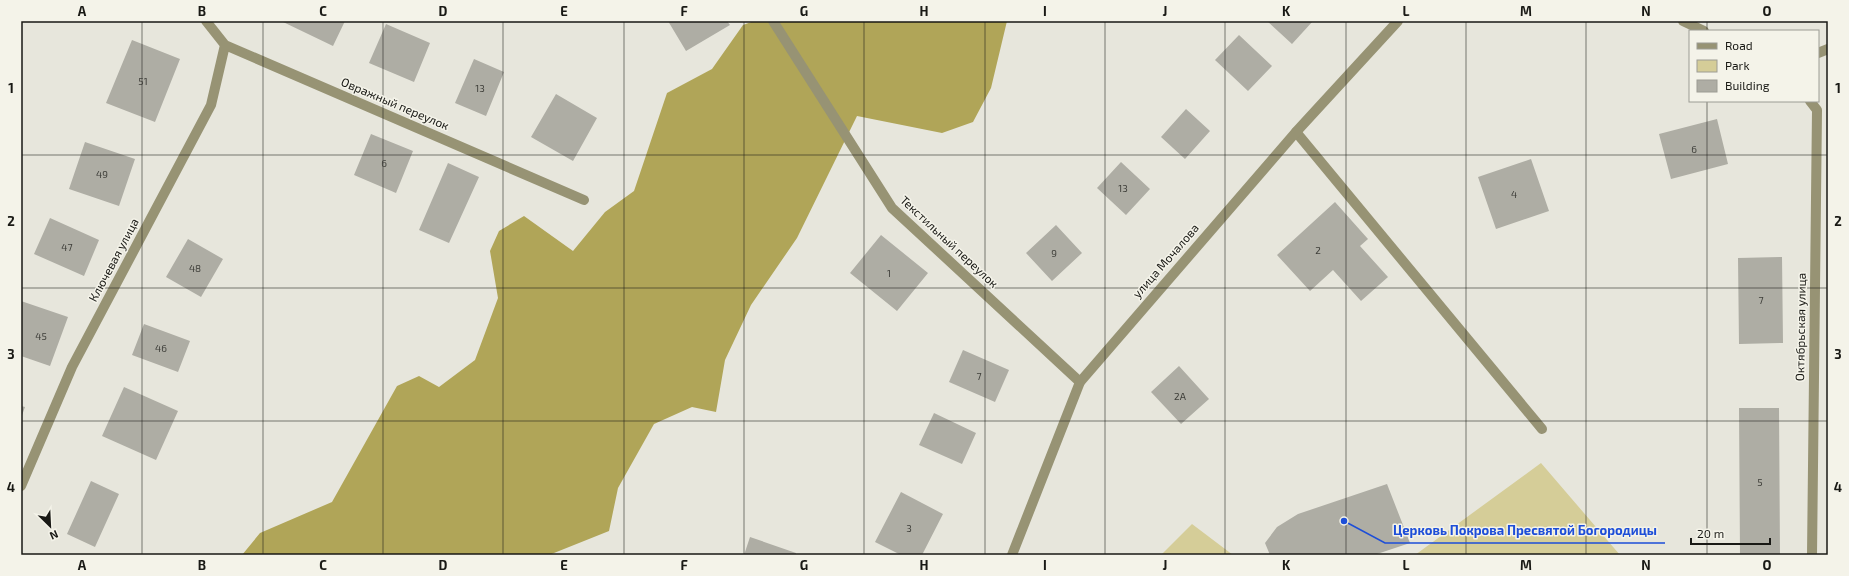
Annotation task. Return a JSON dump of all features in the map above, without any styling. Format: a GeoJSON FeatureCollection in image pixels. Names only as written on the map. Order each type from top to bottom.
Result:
{"type":"FeatureCollection","features":[{"type":"Feature","properties":{"kind":"street","name":"Овражный переулок"},"geometry":{"type":"LineString","coordinates":[[206,21],[225,45],[584,200]]}},
{"type":"Feature","properties":{"kind":"street","name":"Текстильный переулок"},"geometry":{"type":"LineString","coordinates":[[773,21],[892,208],[1080,382]]}},
{"type":"Feature","properties":{"kind":"street","name":"улица Мочалова"},"geometry":{"type":"LineString","coordinates":[[1012,555],[1080,382],[1296,132],[1398,21]]}},
{"type":"Feature","properties":{"kind":"street"},"geometry":{"type":"LineString","coordinates":[[1683,21],[1702,30]]}},
{"type":"Feature","properties":{"kind":"street","name":"Ключевая улица"},"geometry":{"type":"LineString","coordinates":[[21,486],[72,367],[211,105],[225,45]]}},
{"type":"Feature","properties":{"kind":"street","name":"Октябрьская улица"},"geometry":{"type":"LineString","coordinates":[[1811,102],[1817,110],[1812,555]]}},
{"type":"Feature","properties":{"kind":"street"},"geometry":{"type":"LineString","coordinates":[[1296,132],[1542,429]]}},
{"type":"Feature","properties":{"kind":"green space"},"geometry":{"type":"Polygon","coordinates":[[[1541,463],[1620,555],[1415,555],[1541,463]]]}},
{"type":"Feature","properties":{"kind":"green space"},"geometry":{"type":"Polygon","coordinates":[[[1192,524],[1233,555],[1161,555],[1192,524]]]}},
{"type":"Feature","properties":{"kind":"shaded area"},"geometry":{"type":"Polygon","coordinates":[[[754,21],[1007,21],[991,88],[973,122],[942,133],[857,116],[797,238],[751,305],[725,360],[716,412],[692,407],[654,424],[618,488],[609,531],[549,555],[242,555],[260,533],[332,502],[397,386],[419,376],[439,387],[475,360],[498,298],[490,251],[499,231],[524,216],[573,251],[605,212],[634,191],[667,93],[712,69],[743,25],[754,21]]]}},
{"type":"Feature","properties":{"kind":"building"},"geometry":{"type":"Polygon","coordinates":[[[281,21],[345,21],[333,46],[281,21]]]}},
{"type":"Feature","properties":{"kind":"building"},"geometry":{"type":"Polygon","coordinates":[[[668,21],[727,21],[730,25],[686,51],[668,21]]]}},
{"type":"Feature","properties":{"kind":"building"},"geometry":{"type":"Polygon","coordinates":[[[1267,21],[1313,21],[1292,44],[1267,21]]]}},
{"type":"Feature","properties":{"kind":"building"},"geometry":{"type":"Polygon","coordinates":[[[386,24],[430,43],[414,82],[369,63],[386,24]]]}},
{"type":"Feature","properties":{"kind":"building"},"geometry":{"type":"Polygon","coordinates":[[[1239,35],[1272,66],[1248,91],[1215,60],[1239,35]]]}},
{"type":"Feature","properties":{"kind":"building"},"geometry":{"type":"Polygon","coordinates":[[[132,40],[180,59],[155,122],[106,103],[132,40]]]}},
{"type":"Feature","properties":{"kind":"building"},"geometry":{"type":"Polygon","coordinates":[[[474,59],[504,72],[486,116],[455,103],[474,59]]]}},
{"type":"Feature","properties":{"kind":"building"},"geometry":{"type":"Polygon","coordinates":[[[556,94],[597,118],[573,161],[531,137],[556,94]]]}},
{"type":"Feature","properties":{"kind":"building"},"geometry":{"type":"Polygon","coordinates":[[[1186,109],[1210,131],[1185,159],[1161,137],[1186,109]]]}},
{"type":"Feature","properties":{"kind":"building"},"geometry":{"type":"Polygon","coordinates":[[[1717,119],[1728,164],[1671,179],[1659,134],[1717,119]]]}},
{"type":"Feature","properties":{"kind":"building"},"geometry":{"type":"Polygon","coordinates":[[[371,134],[413,151],[396,193],[354,175],[371,134]]]}},
{"type":"Feature","properties":{"kind":"building"},"geometry":{"type":"Polygon","coordinates":[[[85,142],[135,159],[119,206],[69,189],[85,142]]]}},
{"type":"Feature","properties":{"kind":"building"},"geometry":{"type":"Polygon","coordinates":[[[1531,159],[1549,211],[1496,229],[1478,177],[1531,159]]]}},
{"type":"Feature","properties":{"kind":"building"},"geometry":{"type":"Polygon","coordinates":[[[1121,162],[1150,189],[1126,215],[1097,188],[1121,162]]]}},
{"type":"Feature","properties":{"kind":"building"},"geometry":{"type":"Polygon","coordinates":[[[448,163],[479,177],[449,243],[419,230],[448,163]]]}},
{"type":"Feature","properties":{"kind":"building"},"geometry":{"type":"Polygon","coordinates":[[[1335,202],[1368,239],[1360,246],[1388,277],[1361,301],[1333,270],[1310,291],[1277,255],[1335,202]]]}},
{"type":"Feature","properties":{"kind":"building"},"geometry":{"type":"Polygon","coordinates":[[[50,218],[99,240],[84,276],[34,254],[50,218]]]}},
{"type":"Feature","properties":{"kind":"building"},"geometry":{"type":"Polygon","coordinates":[[[1056,225],[1082,253],[1052,281],[1026,253],[1056,225]]]}},
{"type":"Feature","properties":{"kind":"building"},"geometry":{"type":"Polygon","coordinates":[[[881,235],[928,273],[897,311],[850,273],[881,235]]]}},
{"type":"Feature","properties":{"kind":"building"},"geometry":{"type":"Polygon","coordinates":[[[188,239],[223,259],[201,297],[166,277],[188,239]]]}},
{"type":"Feature","properties":{"kind":"building"},"geometry":{"type":"Polygon","coordinates":[[[1782,257],[1783,343],[1739,344],[1738,258],[1782,257]]]}},
{"type":"Feature","properties":{"kind":"building"},"geometry":{"type":"Polygon","coordinates":[[[21,301],[68,317],[50,366],[21,356],[21,301]]]}},
{"type":"Feature","properties":{"kind":"building"},"geometry":{"type":"Polygon","coordinates":[[[144,324],[190,341],[178,372],[132,355],[144,324]]]}},
{"type":"Feature","properties":{"kind":"building"},"geometry":{"type":"Polygon","coordinates":[[[963,350],[1009,370],[995,402],[949,382],[963,350]]]}},
{"type":"Feature","properties":{"kind":"building"},"geometry":{"type":"Polygon","coordinates":[[[1179,366],[1209,399],[1181,424],[1151,392],[1179,366]]]}},
{"type":"Feature","properties":{"kind":"building"},"geometry":{"type":"Polygon","coordinates":[[[124,387],[178,411],[156,460],[102,436],[124,387]]]}},
{"type":"Feature","properties":{"kind":"building"},"geometry":{"type":"Polygon","coordinates":[[[21,406],[25,407],[21,418],[21,406]]]}},
{"type":"Feature","properties":{"kind":"building"},"geometry":{"type":"Polygon","coordinates":[[[1739,408],[1779,408],[1780,555],[1740,555],[1739,408]]]}},
{"type":"Feature","properties":{"kind":"building"},"geometry":{"type":"Polygon","coordinates":[[[934,413],[976,433],[962,464],[919,445],[934,413]]]}},
{"type":"Feature","properties":{"kind":"building"},"geometry":{"type":"Polygon","coordinates":[[[91,481],[119,494],[95,547],[67,534],[91,481]]]}},
{"type":"Feature","properties":{"kind":"building"},"geometry":{"type":"Polygon","coordinates":[[[1387,484],[1410,543],[1374,555],[1270,555],[1265,543],[1277,527],[1298,514],[1387,484]]]}},
{"type":"Feature","properties":{"kind":"building"},"geometry":{"type":"Polygon","coordinates":[[[901,492],[943,514],[922,555],[901,555],[875,542],[901,492]]]}},
{"type":"Feature","properties":{"kind":"building"},"geometry":{"type":"Polygon","coordinates":[[[750,537],[796,553],[796,555],[744,555],[750,537]]]}},
{"type":"Feature","properties":{"kind":"place","name":"Церковь Покрова Пресвятой Богородицы"},"geometry":{"type":"Point","coordinates":[1344,521]}}]}
